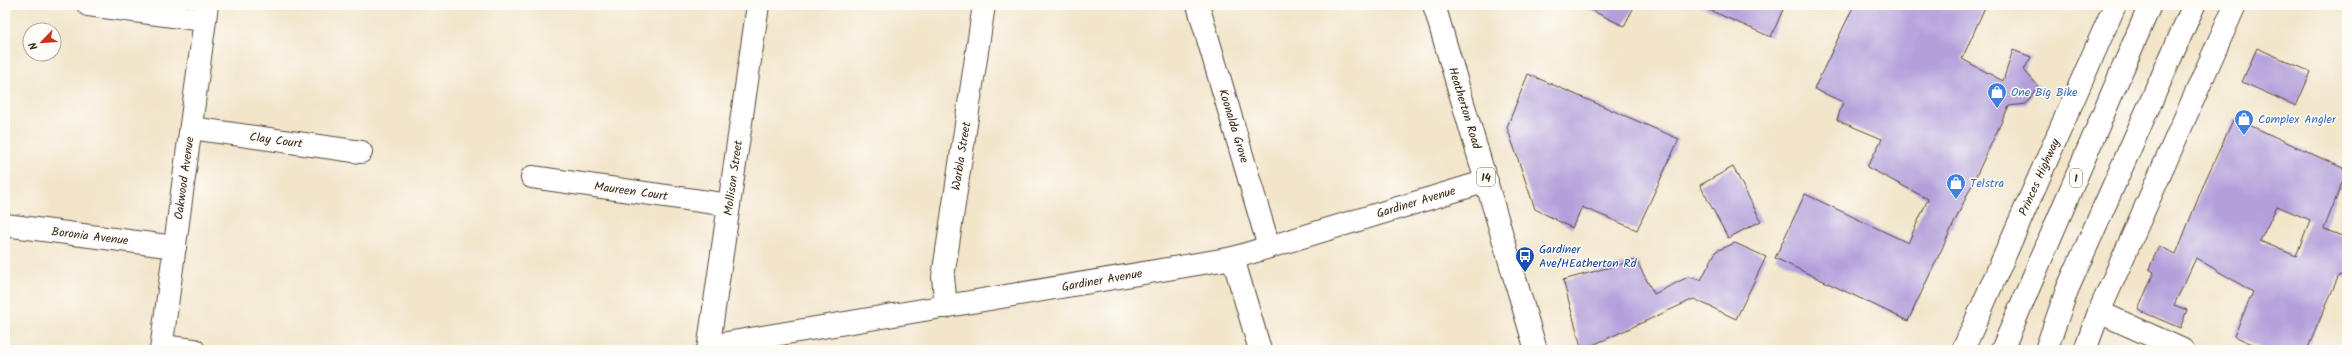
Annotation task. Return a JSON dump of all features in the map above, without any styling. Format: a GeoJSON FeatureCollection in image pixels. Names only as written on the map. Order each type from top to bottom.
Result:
{"type":"FeatureCollection","features":[{"type":"Feature","properties":{"kind":"main road"},"geometry":{"type":"LineString","coordinates":[[88,5],[205,12]]}},
{"type":"Feature","properties":{"kind":"main road","name":"Mollison Street"},"geometry":{"type":"LineString","coordinates":[[708,348],[758,5]]}},
{"type":"Feature","properties":{"kind":"main road","name":"Warbla Street"},"geometry":{"type":"LineString","coordinates":[[946,307],[943,277],[984,5]]}},
{"type":"Feature","properties":{"kind":"main road","name":"Koonalda Grove"},"geometry":{"type":"LineString","coordinates":[[1198,5],[1269,247]]}},
{"type":"Feature","properties":{"kind":"main road","name":"Heatherton Road"},"geometry":{"type":"LineString","coordinates":[[1434,5],[1536,350]]}},
{"type":"Feature","properties":{"kind":"main road","name":"Princes Highway"},"geometry":{"type":"LineString","coordinates":[[1963,350],[2115,5]]}},
{"type":"Feature","properties":{"kind":"main road","name":"1"},"geometry":{"type":"LineString","coordinates":[[2002,350],[2150,5]]}},
{"type":"Feature","properties":{"kind":"main road"},"geometry":{"type":"LineString","coordinates":[[2046,350],[2068,290],[2194,5]]}},
{"type":"Feature","properties":{"kind":"main road"},"geometry":{"type":"LineString","coordinates":[[2085,350],[2099,312],[2235,5]]}},
{"type":"Feature","properties":{"kind":"main road","name":"Oakwood Avenue"},"geometry":{"type":"LineString","coordinates":[[161,348],[205,12]]}},
{"type":"Feature","properties":{"kind":"main road","name":"Clay Court"},"geometry":{"type":"LineString","coordinates":[[191,128],[361,152]]}},
{"type":"Feature","properties":{"kind":"main road","name":"Maureen Court"},"geometry":{"type":"LineString","coordinates":[[532,176],[729,205]]}},
{"type":"Feature","properties":{"kind":"main road","name":"Gardiner Avenue"},"geometry":{"type":"LineString","coordinates":[[708,348],[1233,258],[1487,181]]}},
{"type":"Feature","properties":{"kind":"main road","name":"Boronia Avenue"},"geometry":{"type":"LineString","coordinates":[[5,225],[175,248]]}},
{"type":"Feature","properties":{"kind":"main road"},"geometry":{"type":"LineString","coordinates":[[1233,258],[1260,350]]}},
{"type":"Feature","properties":{"kind":"main road"},"geometry":{"type":"LineString","coordinates":[[2099,312],[2183,350]]}},
{"type":"Feature","properties":{"kind":"main road"},"geometry":{"type":"LineString","coordinates":[[161,348],[194,350]]}},
{"type":"Feature","properties":{"kind":"building"},"geometry":{"type":"Polygon","coordinates":[[[1580,5],[1635,5],[1624,26],[1580,5]]]}},
{"type":"Feature","properties":{"kind":"building"},"geometry":{"type":"Polygon","coordinates":[[[1698,5],[1785,5],[1771,37],[1698,5]]]}},
{"type":"Feature","properties":{"kind":"building"},"geometry":{"type":"Polygon","coordinates":[[[1854,5],[1986,5],[1962,59],[2003,81],[2013,50],[2031,57],[2024,70],[2038,86],[2026,104],[2009,106],[1908,321],[1775,258],[1805,194],[1908,243],[1928,199],[1867,167],[1882,139],[1837,120],[1843,102],[1814,89],[1854,5]]]}},
{"type":"Feature","properties":{"kind":"building"},"geometry":{"type":"Polygon","coordinates":[[[2257,48],[2311,72],[2296,106],[2242,82],[2257,48]]]}},
{"type":"Feature","properties":{"kind":"building"},"geometry":{"type":"Polygon","coordinates":[[[1528,74],[1679,139],[1637,230],[1582,207],[1572,228],[1535,209],[1507,127],[1528,74]]]}},
{"type":"Feature","properties":{"kind":"building"},"geometry":{"type":"Polygon","coordinates":[[[2234,118],[2347,170],[2324,229],[2347,238],[2347,278],[2339,275],[2307,350],[2266,350],[2234,336],[2253,292],[2196,258],[2174,305],[2187,310],[2180,328],[2138,310],[2154,272],[2149,269],[2159,246],[2176,254],[2205,181],[2234,118]],[[2277,206],[2260,241],[2296,256],[2310,220],[2277,206]]]}},
{"type":"Feature","properties":{"kind":"building"},"geometry":{"type":"Polygon","coordinates":[[[1733,167],[1761,221],[1728,238],[1700,185],[1733,167]]]}},
{"type":"Feature","properties":{"kind":"building"},"geometry":{"type":"Polygon","coordinates":[[[1735,243],[1766,257],[1736,319],[1694,299],[1582,350],[1563,280],[1636,260],[1654,294],[1688,277],[1701,280],[1716,251],[1735,243]]]}},
{"type":"Feature","properties":{"kind":"place","name":"One Big Bike"},"geometry":{"type":"Point","coordinates":[1997,109]}},
{"type":"Feature","properties":{"kind":"place","name":"Complex Angler"},"geometry":{"type":"Point","coordinates":[2244,136]}},
{"type":"Feature","properties":{"kind":"place","name":"Telstra"},"geometry":{"type":"Point","coordinates":[1956,200]}},
{"type":"Feature","properties":{"kind":"place","name":"Gardiner Ave/HEatherton Rd"},"geometry":{"type":"Point","coordinates":[1525,273]}}]}
